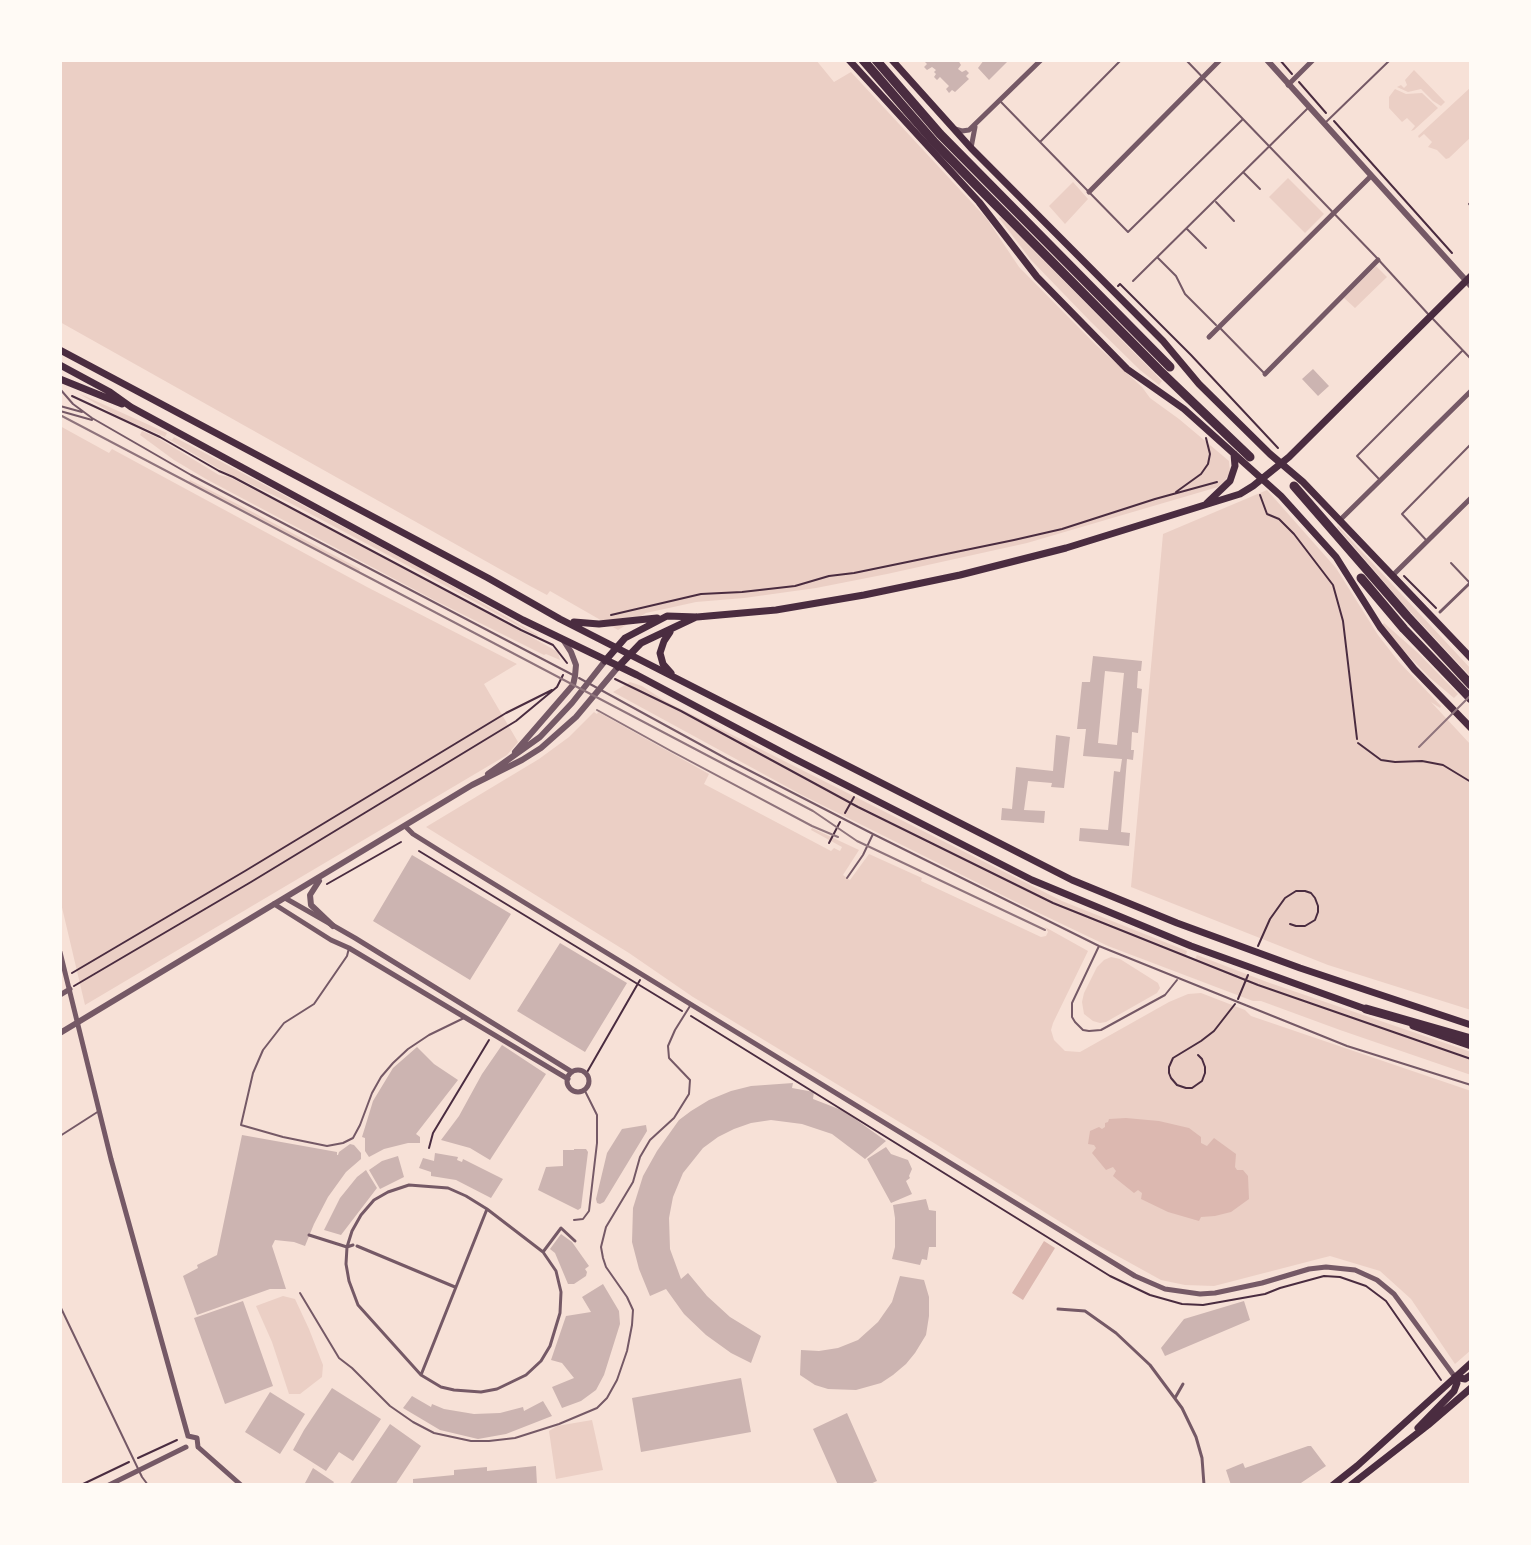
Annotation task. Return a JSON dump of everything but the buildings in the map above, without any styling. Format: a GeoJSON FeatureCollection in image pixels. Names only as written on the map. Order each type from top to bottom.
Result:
{"type":"FeatureCollection","features":[{"type":"Feature","properties":{"kind":"highway"},"geometry":{"type":"LineString","coordinates":[[863,60],[935,143],[1159,370],[1250,457]]}},
{"type":"Feature","properties":{"kind":"highway"},"geometry":{"type":"LineString","coordinates":[[876,60],[940,134],[1170,367]]}},
{"type":"Feature","properties":{"kind":"highway"},"geometry":{"type":"LineString","coordinates":[[1294,486],[1471,685]]}},
{"type":"Feature","properties":{"kind":"highway"},"geometry":{"type":"LineString","coordinates":[[1361,578],[1404,629],[1471,699]]}},
{"type":"Feature","properties":{"kind":"highway"},"geometry":{"type":"LineString","coordinates":[[1366,1009],[1471,1039]]}},
{"type":"Feature","properties":{"kind":"main road"},"geometry":{"type":"LineString","coordinates":[[849,60],[979,202],[1050,291],[1127,369],[1184,409],[1281,496],[1336,557],[1380,627],[1414,669],[1471,728]]}},
{"type":"Feature","properties":{"kind":"main road"},"geometry":{"type":"LineString","coordinates":[[892,60],[971,148],[1163,341],[1219,404],[1396,573],[1471,658]]}},
{"type":"Feature","properties":{"kind":"main road"},"geometry":{"type":"LineString","coordinates":[[560,619],[588,624],[667,616],[751,613],[802,606],[960,575],[1066,548],[1240,494],[1282,463],[1469,281]]}},
{"type":"Feature","properties":{"kind":"main road"},"geometry":{"type":"LineString","coordinates":[[60,350],[560,619],[1072,880],[1300,968],[1471,1025]]}},
{"type":"Feature","properties":{"kind":"main road"},"geometry":{"type":"LineString","coordinates":[[60,365],[131,407],[564,641],[1032,880],[1191,946],[1471,1046]]}},
{"type":"Feature","properties":{"kind":"main road"},"geometry":{"type":"LineString","coordinates":[[60,379],[131,407]]}},
{"type":"Feature","properties":{"kind":"main road"},"geometry":{"type":"LineString","coordinates":[[1205,504],[1222,491],[1233,477],[1233,452]]}},
{"type":"Feature","properties":{"kind":"main road"},"geometry":{"type":"LineString","coordinates":[[605,661],[625,638],[667,616]]}},
{"type":"Feature","properties":{"kind":"main road"},"geometry":{"type":"LineString","coordinates":[[618,667],[641,643],[697,617]]}},
{"type":"Feature","properties":{"kind":"main road"},"geometry":{"type":"LineString","coordinates":[[671,630],[660,653],[663,664],[675,677]]}},
{"type":"Feature","properties":{"kind":"main road"},"geometry":{"type":"LineString","coordinates":[[1333,1485],[1471,1363]]}},
{"type":"Feature","properties":{"kind":"main road"},"geometry":{"type":"LineString","coordinates":[[1455,1377],[1465,1379],[1471,1375]]}},
{"type":"Feature","properties":{"kind":"main road"},"geometry":{"type":"LineString","coordinates":[[1391,1454],[1454,1391],[1457,1383],[1455,1377]]}},
{"type":"Feature","properties":{"kind":"main road"},"geometry":{"type":"LineString","coordinates":[[1351,1485],[1471,1388]]}},
{"type":"Feature","properties":{"kind":"street"},"geometry":{"type":"LineString","coordinates":[[954,129],[962,131],[975,126],[1041,60]]}},
{"type":"Feature","properties":{"kind":"street"},"geometry":{"type":"LineString","coordinates":[[1089,192],[1220,60]]}},
{"type":"Feature","properties":{"kind":"street"},"geometry":{"type":"LineString","coordinates":[[1267,60],[1469,281]]}},
{"type":"Feature","properties":{"kind":"street"},"geometry":{"type":"LineString","coordinates":[[1288,85],[1313,60]]}},
{"type":"Feature","properties":{"kind":"street"},"geometry":{"type":"LineString","coordinates":[[971,148],[975,126]]}},
{"type":"Feature","properties":{"kind":"street"},"geometry":{"type":"LineString","coordinates":[[1209,337],[1371,176]]}},
{"type":"Feature","properties":{"kind":"street"},"geometry":{"type":"LineString","coordinates":[[1265,374],[1378,260]]}},
{"type":"Feature","properties":{"kind":"street"},"geometry":{"type":"LineString","coordinates":[[1339,521],[1471,391]]}},
{"type":"Feature","properties":{"kind":"street"},"geometry":{"type":"LineString","coordinates":[[1396,573],[1471,498]]}},
{"type":"Feature","properties":{"kind":"street"},"geometry":{"type":"LineString","coordinates":[[1440,612],[1471,583]]}},
{"type":"Feature","properties":{"kind":"street"},"geometry":{"type":"LineString","coordinates":[[507,760],[568,692],[575,676],[573,656],[564,641]]}},
{"type":"Feature","properties":{"kind":"street"},"geometry":{"type":"LineString","coordinates":[[60,1033],[472,785],[540,737],[605,661]]}},
{"type":"Feature","properties":{"kind":"street"},"geometry":{"type":"LineString","coordinates":[[472,785],[541,748],[576,717],[618,667]]}},
{"type":"Feature","properties":{"kind":"street"},"geometry":{"type":"LineString","coordinates":[[405,826],[432,847],[1103,1257],[1155,1285],[1186,1293],[1215,1293],[1262,1283],[1294,1272],[1326,1267],[1355,1270],[1389,1289],[1455,1377]]}},
{"type":"Feature","properties":{"kind":"street"},"geometry":{"type":"LineString","coordinates":[[323,875],[311,891],[310,899],[312,907],[333,926]]}},
{"type":"Feature","properties":{"kind":"street"},"geometry":{"type":"LineString","coordinates":[[285,898],[572,1072]]}},
{"type":"Feature","properties":{"kind":"street"},"geometry":{"type":"LineString","coordinates":[[274,904],[568,1079],[571,1089],[584,1089],[588,1084],[586,1074],[578,1070],[572,1072],[568,1079]]}},
{"type":"Feature","properties":{"kind":"street"},"geometry":{"type":"LineString","coordinates":[[60,952],[115,1173],[188,1436],[186,1447]]}},
{"type":"Feature","properties":{"kind":"street"},"geometry":{"type":"LineString","coordinates":[[60,995],[70,989]]}},
{"type":"Feature","properties":{"kind":"street"},"geometry":{"type":"LineString","coordinates":[[409,1185],[448,1188],[466,1196],[543,1252],[556,1271],[561,1292],[560,1313],[550,1346],[541,1361],[526,1375],[497,1389],[467,1392],[441,1387],[421,1375],[358,1305],[349,1281],[347,1247],[361,1215],[374,1200],[388,1192],[409,1185]]}},
{"type":"Feature","properties":{"kind":"street"},"geometry":{"type":"LineString","coordinates":[[421,1375],[487,1209]]}},
{"type":"Feature","properties":{"kind":"street"},"geometry":{"type":"LineString","coordinates":[[543,1252],[561,1228],[575,1241]]}},
{"type":"Feature","properties":{"kind":"street"},"geometry":{"type":"LineString","coordinates":[[309,1235],[347,1247],[355,1246],[455,1287]]}},
{"type":"Feature","properties":{"kind":"street"},"geometry":{"type":"LineString","coordinates":[[1058,1309],[1085,1311],[1116,1333],[1150,1365],[1182,1408],[1196,1437],[1202,1458],[1204,1485]]}},
{"type":"Feature","properties":{"kind":"street"},"geometry":{"type":"LineString","coordinates":[[1175,1398],[1183,1384]]}},
{"type":"Feature","properties":{"kind":"street"},"geometry":{"type":"LineString","coordinates":[[188,1436],[197,1438],[198,1447]]}},
{"type":"Feature","properties":{"kind":"street"},"geometry":{"type":"LineString","coordinates":[[109,1485],[186,1447],[193,1450],[198,1447]]}},
{"type":"Feature","properties":{"kind":"street"},"geometry":{"type":"LineString","coordinates":[[198,1447],[241,1485]]}},
{"type":"Feature","properties":{"kind":"lane"},"geometry":{"type":"LineString","coordinates":[[1040,142],[1121,60]]}},
{"type":"Feature","properties":{"kind":"lane"},"geometry":{"type":"LineString","coordinates":[[1186,60],[1471,359]]}},
{"type":"Feature","properties":{"kind":"lane"},"geometry":{"type":"LineString","coordinates":[[1324,124],[1390,60]]}},
{"type":"Feature","properties":{"kind":"lane"},"geometry":{"type":"LineString","coordinates":[[1000,101],[1128,232],[1243,119]]}},
{"type":"Feature","properties":{"kind":"lane"},"geometry":{"type":"LineString","coordinates":[[1133,281],[1309,108]]}},
{"type":"Feature","properties":{"kind":"lane"},"geometry":{"type":"LineString","coordinates":[[1243,172],[1260,189]]}},
{"type":"Feature","properties":{"kind":"lane"},"geometry":{"type":"LineString","coordinates":[[1215,201],[1234,221]]}},
{"type":"Feature","properties":{"kind":"lane"},"geometry":{"type":"LineString","coordinates":[[1187,228],[1206,248]]}},
{"type":"Feature","properties":{"kind":"lane"},"geometry":{"type":"LineString","coordinates":[[1157,257],[1176,276],[1185,294],[1265,374]]}},
{"type":"Feature","properties":{"kind":"lane"},"geometry":{"type":"LineString","coordinates":[[1380,480],[1357,456],[1462,350]]}},
{"type":"Feature","properties":{"kind":"lane"},"geometry":{"type":"LineString","coordinates":[[60,389],[73,404],[97,421],[200,480],[873,834],[1099,946],[1347,1046],[1471,1085]]}},
{"type":"Feature","properties":{"kind":"lane"},"geometry":{"type":"LineString","coordinates":[[60,406],[87,414]]}},
{"type":"Feature","properties":{"kind":"lane"},"geometry":{"type":"LineString","coordinates":[[60,411],[97,421]]}},
{"type":"Feature","properties":{"kind":"lane"},"geometry":{"type":"LineString","coordinates":[[1427,541],[1402,514],[1471,444]]}},
{"type":"Feature","properties":{"kind":"lane"},"geometry":{"type":"LineString","coordinates":[[1451,563],[1471,583]]}},
{"type":"Feature","properties":{"kind":"lane"},"geometry":{"type":"LineString","coordinates":[[847,878],[873,834]]}},
{"type":"Feature","properties":{"kind":"lane"},"geometry":{"type":"LineString","coordinates":[[1099,946],[1072,1003],[1072,1017],[1083,1030],[1101,1030],[1165,995],[1178,979]]}},
{"type":"Feature","properties":{"kind":"lane"},"geometry":{"type":"LineString","coordinates":[[349,948],[314,1004],[284,1023],[263,1050],[253,1073],[241,1125],[327,1146],[343,1143],[353,1138],[372,1093],[393,1063],[429,1035],[465,1018]]}},
{"type":"Feature","properties":{"kind":"lane"},"geometry":{"type":"LineString","coordinates":[[300,1293],[339,1358],[390,1406],[434,1433],[471,1441],[515,1438],[597,1408],[617,1380],[627,1351],[633,1310],[606,1267],[601,1247],[606,1227],[633,1182],[640,1157],[650,1140],[674,1118],[689,1094],[690,1080],[669,1058],[668,1046],[691,1005]]}},
{"type":"Feature","properties":{"kind":"lane"},"geometry":{"type":"LineString","coordinates":[[574,1220],[583,1219],[589,1211],[597,1143],[597,1115],[584,1089]]}},
{"type":"Feature","properties":{"kind":"lane"},"geometry":{"type":"LineString","coordinates":[[60,1136],[100,1111]]}},
{"type":"Feature","properties":{"kind":"lane"},"geometry":{"type":"LineString","coordinates":[[60,1306],[148,1485]]}},
{"type":"Feature","properties":{"kind":"path"},"geometry":{"type":"LineString","coordinates":[[1280,60],[1452,251],[1454,258]]}},
{"type":"Feature","properties":{"kind":"path"},"geometry":{"type":"LineString","coordinates":[[1120,284],[1278,448]]}},
{"type":"Feature","properties":{"kind":"path"},"geometry":{"type":"LineString","coordinates":[[73,396],[160,437],[219,471],[553,645],[568,664]]}},
{"type":"Feature","properties":{"kind":"path"},"geometry":{"type":"LineString","coordinates":[[1172,495],[1201,474],[1208,464],[1210,454],[1206,438]]}},
{"type":"Feature","properties":{"kind":"path"},"geometry":{"type":"LineString","coordinates":[[601,617],[701,594],[795,586],[829,576],[1014,540],[1062,529],[1222,480]]}},
{"type":"Feature","properties":{"kind":"path"},"geometry":{"type":"LineString","coordinates":[[1260,495],[1264,511],[1279,519],[1294,534],[1333,585],[1343,621],[1358,741],[1381,760],[1443,765],[1471,782]]}},
{"type":"Feature","properties":{"kind":"path"},"geometry":{"type":"LineString","coordinates":[[1396,573],[1440,612]]}},
{"type":"Feature","properties":{"kind":"path"},"geometry":{"type":"LineString","coordinates":[[67,976],[493,721],[557,687],[516,721],[70,989]]}},
{"type":"Feature","properties":{"kind":"path"},"geometry":{"type":"LineString","coordinates":[[829,843],[835,831]]}},
{"type":"Feature","properties":{"kind":"path"},"geometry":{"type":"LineString","coordinates":[[323,886],[401,842]]}},
{"type":"Feature","properties":{"kind":"path"},"geometry":{"type":"LineString","coordinates":[[419,851],[1110,1276],[1150,1295],[1182,1304],[1203,1305],[1265,1294],[1324,1276],[1340,1277],[1366,1286],[1386,1301],[1441,1381]]}},
{"type":"Feature","properties":{"kind":"path"},"geometry":{"type":"LineString","coordinates":[[1258,948],[1270,919],[1285,898],[1299,890],[1311,893],[1318,906],[1315,920],[1299,927],[1290,924]]}},
{"type":"Feature","properties":{"kind":"path"},"geometry":{"type":"LineString","coordinates":[[586,1074],[643,976]]}},
{"type":"Feature","properties":{"kind":"path"},"geometry":{"type":"LineString","coordinates":[[1198,1055],[1205,1067],[1202,1081],[1192,1088],[1177,1085],[1170,1076],[1171,1061],[1201,1041],[1224,1020],[1248,976]]}},
{"type":"Feature","properties":{"kind":"path"},"geometry":{"type":"LineString","coordinates":[[429,1148],[433,1133],[493,1034]]}},
{"type":"Feature","properties":{"kind":"shaded area"},"geometry":{"type":"Polygon","coordinates":[[[60,60],[816,60],[834,82],[851,72],[987,219],[1019,267],[1150,398],[1229,461],[1230,472],[1218,487],[1027,543],[816,588],[696,602],[646,613],[618,630],[550,591],[547,595],[530,586],[60,322],[60,60]]]}},
{"type":"Feature","properties":{"kind":"shaded area"},"geometry":{"type":"Polygon","coordinates":[[[1414,70],[1445,102],[1441,106],[1421,89],[1408,92],[1397,87],[1407,85],[1405,80],[1414,70]]]}},
{"type":"Feature","properties":{"kind":"shaded area"},"geometry":{"type":"Polygon","coordinates":[[[1471,87],[1471,137],[1446,159],[1437,150],[1428,147],[1432,142],[1424,134],[1418,136],[1471,87]]]}},
{"type":"Feature","properties":{"kind":"shaded area"},"geometry":{"type":"Polygon","coordinates":[[[1395,89],[1406,94],[1422,93],[1438,108],[1411,131],[1415,126],[1407,118],[1402,122],[1389,108],[1389,97],[1395,89]]]}},
{"type":"Feature","properties":{"kind":"shaded area"},"geometry":{"type":"Polygon","coordinates":[[[1288,178],[1324,214],[1305,233],[1269,197],[1288,178]]]}},
{"type":"Feature","properties":{"kind":"shaded area"},"geometry":{"type":"Polygon","coordinates":[[[1073,182],[1088,199],[1065,224],[1049,206],[1073,182]]]}},
{"type":"Feature","properties":{"kind":"shaded area"},"geometry":{"type":"Polygon","coordinates":[[[1001,217],[1162,381],[1159,385],[1140,370],[1031,260],[1001,217]]]}},
{"type":"Feature","properties":{"kind":"shaded area"},"geometry":{"type":"Polygon","coordinates":[[[1376,266],[1387,277],[1355,308],[1344,298],[1376,266]]]}},
{"type":"Feature","properties":{"kind":"shaded area"},"geometry":{"type":"Polygon","coordinates":[[[78,393],[167,433],[165,437],[172,440],[174,437],[201,451],[426,571],[538,635],[292,504],[221,470],[163,436],[119,417],[78,393]]]}},
{"type":"Feature","properties":{"kind":"shaded area"},"geometry":{"type":"Polygon","coordinates":[[[60,426],[109,453],[112,449],[517,664],[484,684],[518,742],[507,755],[85,1005],[60,899],[60,426]]]}},
{"type":"Feature","properties":{"kind":"shaded area"},"geometry":{"type":"Polygon","coordinates":[[[142,431],[219,475],[274,500],[524,633],[558,652],[560,660],[434,600],[206,479],[140,435],[142,431]]]}},
{"type":"Feature","properties":{"kind":"shaded area"},"geometry":{"type":"Polygon","coordinates":[[[189,482],[360,569],[359,572],[189,482]]]}},
{"type":"Feature","properties":{"kind":"shaded area"},"geometry":{"type":"Polygon","coordinates":[[[1267,490],[1336,568],[1378,635],[1440,708],[1431,702],[1471,745],[1471,1010],[1328,965],[1131,887],[1163,534],[1267,490]]]}},
{"type":"Feature","properties":{"kind":"shaded area"},"geometry":{"type":"Polygon","coordinates":[[[1338,526],[1471,669],[1471,677],[1403,604],[1338,526]]]}},
{"type":"Feature","properties":{"kind":"shaded area"},"geometry":{"type":"Polygon","coordinates":[[[1384,623],[1458,694],[1454,698],[1403,650],[1382,625],[1384,623]]]}},
{"type":"Feature","properties":{"kind":"shaded area"},"geometry":{"type":"Polygon","coordinates":[[[630,682],[1062,901],[1187,951],[1186,955],[1195,959],[1197,955],[1471,1052],[1471,1075],[1261,1001],[1253,1001],[1108,946],[802,795],[613,692],[630,682]]]}},
{"type":"Feature","properties":{"kind":"shaded area"},"geometry":{"type":"Polygon","coordinates":[[[594,712],[709,774],[704,784],[831,851],[834,848],[840,851],[842,847],[812,828],[859,850],[843,875],[850,880],[869,854],[1041,937],[1048,932],[1045,927],[1088,951],[1051,1030],[1054,1040],[1065,1051],[1080,1052],[1169,1002],[1188,994],[1201,993],[1245,1010],[1251,1016],[1471,1091],[1471,1350],[1455,1364],[1411,1299],[1380,1271],[1330,1256],[1214,1286],[1161,1280],[1094,1243],[693,997],[629,953],[426,827],[539,759],[569,737],[594,712]]]}},
{"type":"Feature","properties":{"kind":"shaded area"},"geometry":{"type":"Polygon","coordinates":[[[1111,957],[1120,959],[1158,983],[1160,988],[1157,993],[1100,1023],[1084,1014],[1082,1002],[1097,967],[1111,957]]]}},
{"type":"Feature","properties":{"kind":"shaded area"},"geometry":{"type":"Polygon","coordinates":[[[1126,1118],[1189,1128],[1207,1146],[1214,1138],[1236,1154],[1235,1167],[1248,1176],[1249,1199],[1231,1212],[1201,1217],[1199,1221],[1168,1212],[1141,1199],[1142,1193],[1138,1190],[1134,1193],[1113,1176],[1116,1171],[1113,1167],[1106,1170],[1092,1153],[1096,1148],[1094,1145],[1088,1144],[1090,1131],[1099,1127],[1102,1129],[1109,1119],[1126,1118]]]}},
{"type":"Feature","properties":{"kind":"shaded area"},"geometry":{"type":"Polygon","coordinates":[[[1044,1241],[1055,1248],[1023,1300],[1012,1293],[1044,1241]]]}},
{"type":"Feature","properties":{"kind":"shaded area"},"geometry":{"type":"Polygon","coordinates":[[[283,1296],[295,1299],[323,1365],[322,1377],[300,1394],[289,1394],[256,1306],[283,1296]]]}},
{"type":"Feature","properties":{"kind":"shaded area"},"geometry":{"type":"Polygon","coordinates":[[[592,1420],[603,1470],[556,1479],[549,1431],[557,1426],[592,1420]]]}},
{"type":"Feature","properties":{"kind":"tram line"},"geometry":{"type":"LineString","coordinates":[[60,415],[813,811],[857,841],[1045,930]]}},
{"type":"Feature","properties":{"kind":"tram line"},"geometry":{"type":"LineString","coordinates":[[1419,747],[1471,695]]}},
{"type":"Feature","properties":{"kind":"tram line"},"geometry":{"type":"LineString","coordinates":[[597,710],[838,837]]}}]}
